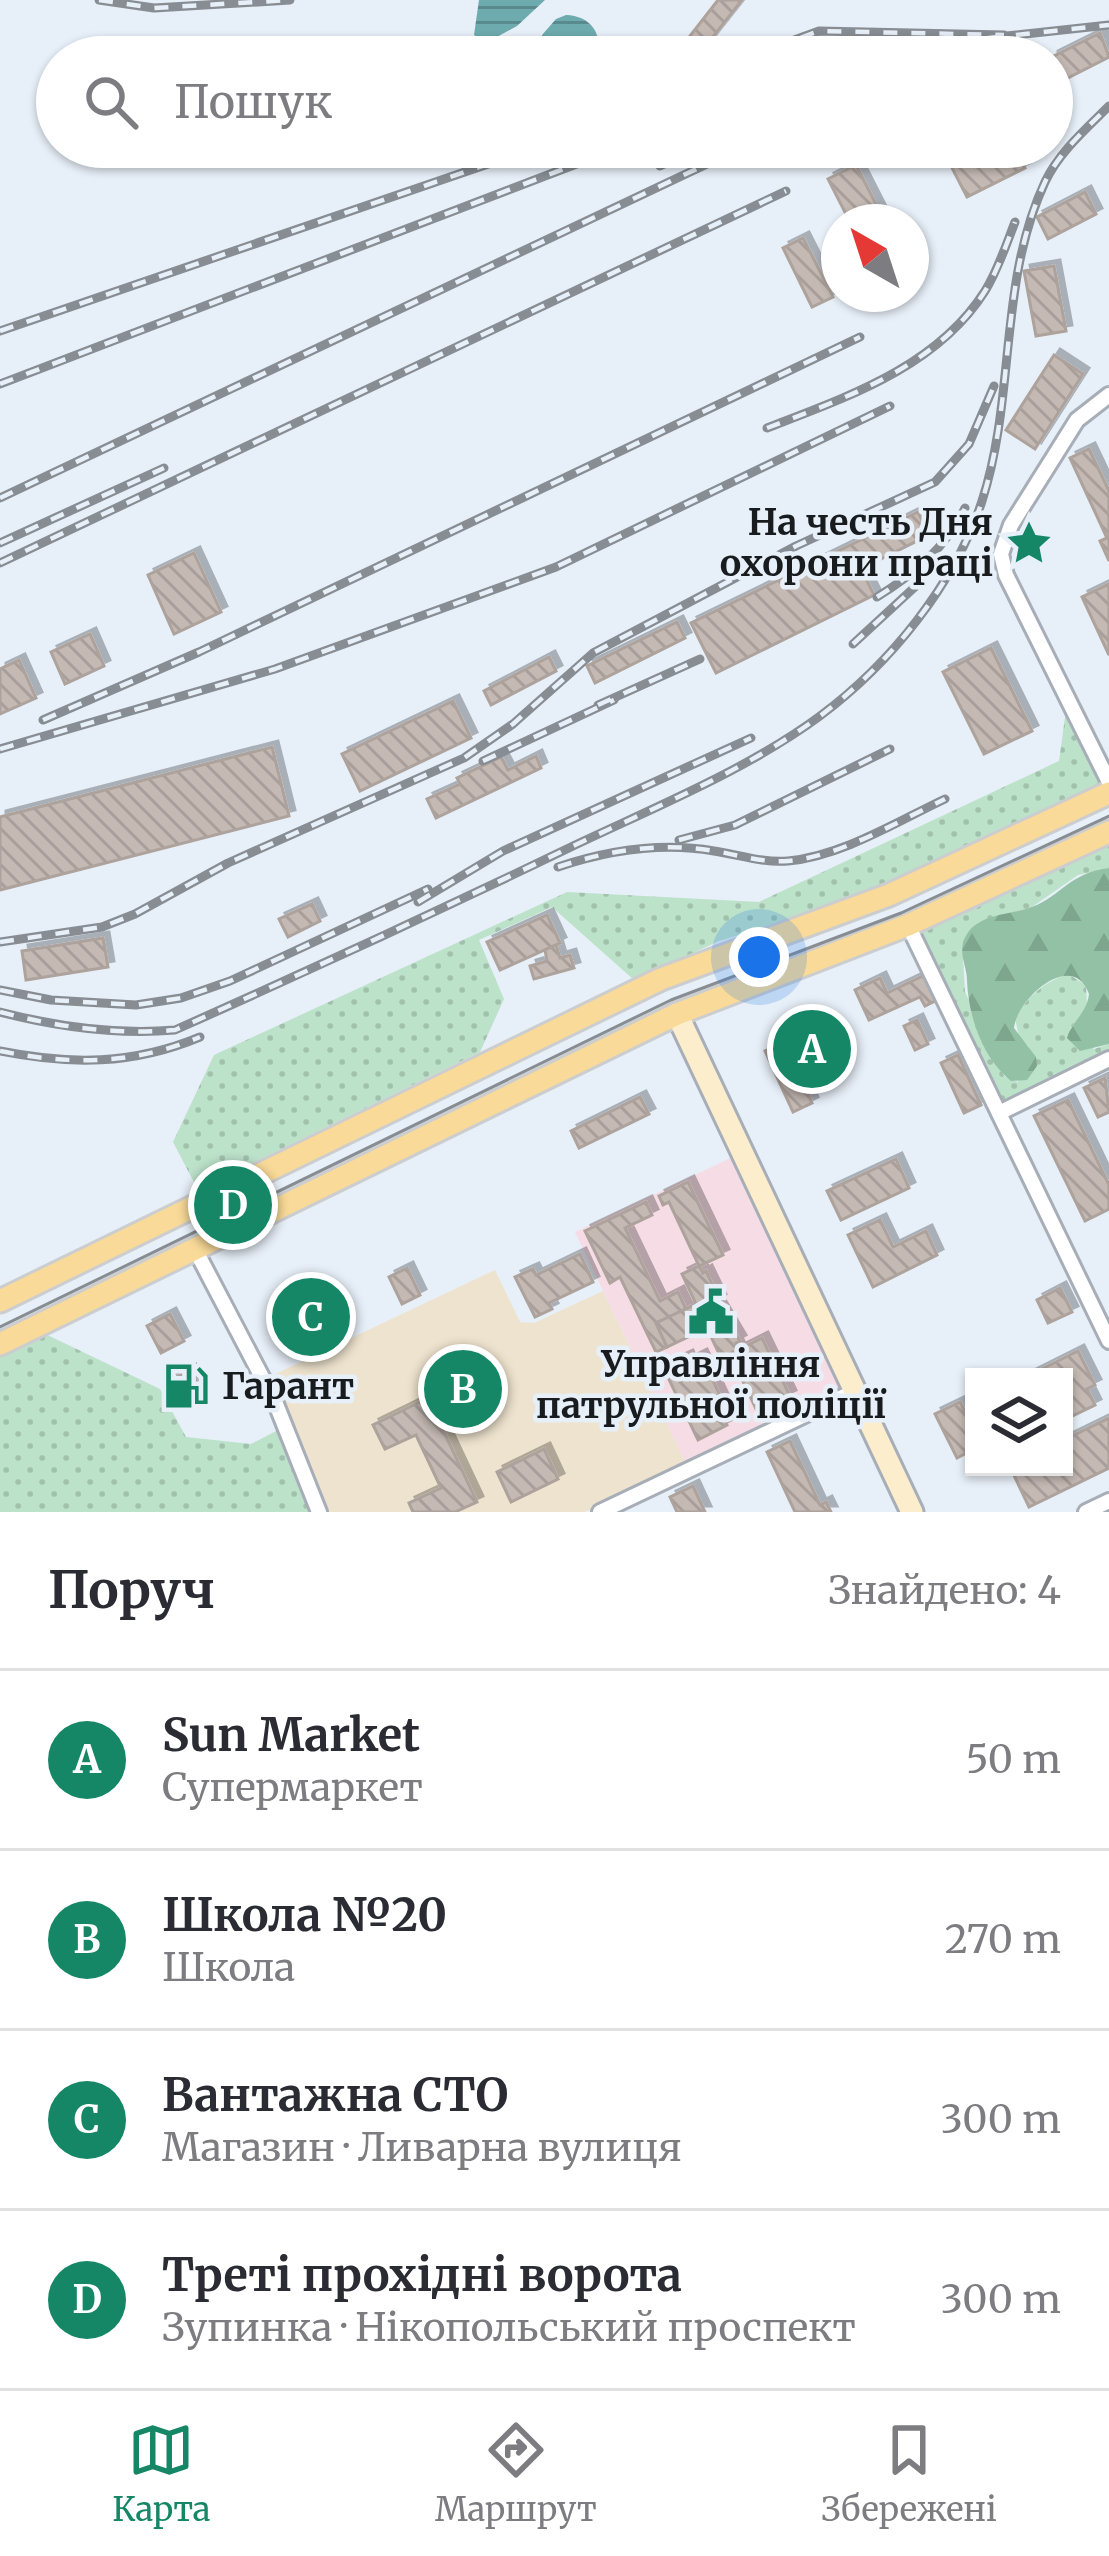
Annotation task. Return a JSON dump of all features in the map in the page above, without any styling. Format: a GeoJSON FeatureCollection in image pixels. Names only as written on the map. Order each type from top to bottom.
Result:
{"type":"FeatureCollection","features":[{"type":"Feature","properties":{"kind":"main road"},"geometry":{"type":"LineString","coordinates":[[0,1301],[661,979],[890,896],[1109,793]]}},
{"type":"Feature","properties":{"kind":"main road"},"geometry":{"type":"LineString","coordinates":[[0,1344],[677,1014],[908,925],[1109,832]]}},
{"type":"Feature","properties":{"kind":"main road"},"geometry":{"type":"LineString","coordinates":[[661,979],[912,1512]]}},
{"type":"Feature","properties":{"kind":"main road"},"geometry":{"type":"LineString","coordinates":[[178,1215],[195,1249]]}},
{"type":"Feature","properties":{"kind":"street"},"geometry":{"type":"LineString","coordinates":[[1109,395],[1077,420],[1011,525],[1001,554],[1006,575],[1109,782]]}},
{"type":"Feature","properties":{"kind":"street"},"geometry":{"type":"LineString","coordinates":[[908,925],[1109,1340]]}},
{"type":"Feature","properties":{"kind":"street"},"geometry":{"type":"LineString","coordinates":[[999,1113],[1109,1059]]}},
{"type":"Feature","properties":{"kind":"street"},"geometry":{"type":"LineString","coordinates":[[195,1249],[276,1404],[319,1512]]}},
{"type":"Feature","properties":{"kind":"street"},"geometry":{"type":"LineString","coordinates":[[600,1512],[855,1391]]}},
{"type":"Feature","properties":{"kind":"street"},"geometry":{"type":"LineString","coordinates":[[1086,1512],[1109,1501]]}},
{"type":"Feature","properties":{"kind":"shaded area"},"geometry":{"type":"Polygon","coordinates":[[[739,1154],[848,1387],[686,1464],[575,1232],[739,1154]]]}},
{"type":"Feature","properties":{"kind":"shaded area"},"geometry":{"type":"Polygon","coordinates":[[[495,1270],[520,1322],[534,1323],[603,1291],[686,1464],[585,1512],[326,1512],[269,1377],[495,1270]]]}},
{"type":"Feature","properties":{"kind":"green space"},"geometry":{"type":"Polygon","coordinates":[[[1066,710],[1105,790],[890,891],[719,941],[634,980],[552,907],[479,940],[504,999],[480,1052],[198,1190],[173,1142],[214,1055],[567,892],[759,902],[1059,761],[1066,710]]]}},
{"type":"Feature","properties":{"kind":"green space"},"geometry":{"type":"Polygon","coordinates":[[[1109,839],[1109,868],[1078,875],[1029,909],[992,917],[963,960],[965,992],[1004,1076],[1018,1082],[1029,1047],[1019,1037],[1015,1018],[1020,1010],[1044,985],[1068,974],[1086,985],[1087,1007],[1070,1029],[1094,1049],[1109,1044],[1109,1054],[1001,1107],[915,928],[1109,839]]]}},
{"type":"Feature","properties":{"kind":"green space"},"geometry":{"type":"Polygon","coordinates":[[[1109,868],[1109,1044],[1080,1051],[1067,1038],[1089,994],[1081,981],[1059,977],[1035,992],[1017,1016],[1014,1028],[1036,1057],[1037,1066],[1027,1080],[1011,1081],[992,1060],[974,1021],[964,940],[986,919],[1037,905],[1083,875],[1109,868]]]}},
{"type":"Feature","properties":{"kind":"green space"},"geometry":{"type":"Polygon","coordinates":[[[39,1331],[160,1389],[186,1437],[251,1444],[280,1429],[313,1512],[0,1512],[0,1350],[39,1331]]]}},
{"type":"Feature","properties":{"kind":"water"},"geometry":{"type":"Polygon","coordinates":[[[479,0],[545,0],[499,36],[474,35],[479,0]]]}},
{"type":"Feature","properties":{"kind":"water"},"geometry":{"type":"Polygon","coordinates":[[[566,15],[582,19],[597,36],[542,36],[566,15]]]}},
{"type":"Feature","properties":{"kind":"building"},"geometry":{"type":"Polygon","coordinates":[[[718,0],[742,0],[714,36],[690,36],[718,0]]]}},
{"type":"Feature","properties":{"kind":"building"},"geometry":{"type":"Polygon","coordinates":[[[1100,33],[1109,57],[1073,75],[1073,46],[1100,33]]]}},
{"type":"Feature","properties":{"kind":"building"},"geometry":{"type":"Polygon","coordinates":[[[858,168],[876,204],[841,204],[828,179],[858,168]]]}},
{"type":"Feature","properties":{"kind":"building"},"geometry":{"type":"Polygon","coordinates":[[[952,168],[1025,168],[967,197],[952,168]]]}},
{"type":"Feature","properties":{"kind":"building"},"geometry":{"type":"Polygon","coordinates":[[[1085,192],[1096,214],[1048,239],[1037,217],[1085,192]]]}},
{"type":"Feature","properties":{"kind":"building"},"geometry":{"type":"Polygon","coordinates":[[[803,238],[821,273],[821,303],[812,307],[783,248],[803,238]]]}},
{"type":"Feature","properties":{"kind":"building"},"geometry":{"type":"Polygon","coordinates":[[[1054,266],[1066,331],[1036,336],[1024,271],[1054,266]]]}},
{"type":"Feature","properties":{"kind":"building"},"geometry":{"type":"Polygon","coordinates":[[[1054,355],[1083,374],[1035,449],[1006,430],[1054,355]]]}},
{"type":"Feature","properties":{"kind":"building"},"geometry":{"type":"Polygon","coordinates":[[[1089,449],[1109,491],[1109,561],[1100,541],[1107,538],[1070,458],[1089,449]]]}},
{"type":"Feature","properties":{"kind":"building"},"geometry":{"type":"Polygon","coordinates":[[[918,512],[929,535],[861,569],[874,595],[716,673],[691,623],[918,512]]]}},
{"type":"Feature","properties":{"kind":"building"},"geometry":{"type":"Polygon","coordinates":[[[194,553],[221,612],[174,634],[148,575],[194,553]]]}},
{"type":"Feature","properties":{"kind":"building"},"geometry":{"type":"Polygon","coordinates":[[[1109,584],[1109,655],[1082,597],[1109,584]]]}},
{"type":"Feature","properties":{"kind":"building"},"geometry":{"type":"Polygon","coordinates":[[[677,622],[685,638],[595,683],[587,666],[677,622]]]}},
{"type":"Feature","properties":{"kind":"building"},"geometry":{"type":"Polygon","coordinates":[[[90,634],[104,666],[65,684],[51,652],[90,634]]]}},
{"type":"Feature","properties":{"kind":"building"},"geometry":{"type":"Polygon","coordinates":[[[991,648],[1032,731],[984,754],[943,672],[991,648]]]}},
{"type":"Feature","properties":{"kind":"building"},"geometry":{"type":"Polygon","coordinates":[[[549,657],[556,671],[491,705],[484,691],[549,657]]]}},
{"type":"Feature","properties":{"kind":"building"},"geometry":{"type":"Polygon","coordinates":[[[19,660],[36,698],[0,714],[0,669],[19,660]]]}},
{"type":"Feature","properties":{"kind":"building"},"geometry":{"type":"Polygon","coordinates":[[[453,701],[471,738],[360,791],[342,754],[453,701]]]}},
{"type":"Feature","properties":{"kind":"building"},"geometry":{"type":"Polygon","coordinates":[[[272,747],[289,816],[0,890],[0,817],[272,747]]]}},
{"type":"Feature","properties":{"kind":"building"},"geometry":{"type":"Polygon","coordinates":[[[536,756],[541,768],[436,818],[427,799],[460,784],[457,778],[501,757],[508,770],[536,756]]]}},
{"type":"Feature","properties":{"kind":"building"},"geometry":{"type":"Polygon","coordinates":[[[312,904],[320,921],[288,937],[279,919],[312,904]]]}},
{"type":"Feature","properties":{"kind":"building"},"geometry":{"type":"Polygon","coordinates":[[[547,915],[560,943],[500,970],[487,942],[547,915]]]}},
{"type":"Feature","properties":{"kind":"building"},"geometry":{"type":"Polygon","coordinates":[[[103,938],[108,967],[26,980],[22,951],[103,938]]]}},
{"type":"Feature","properties":{"kind":"building"},"geometry":{"type":"Polygon","coordinates":[[[556,945],[560,958],[570,955],[574,968],[534,979],[530,966],[547,961],[545,950],[556,945]]]}},
{"type":"Feature","properties":{"kind":"building"},"geometry":{"type":"Polygon","coordinates":[[[925,975],[937,1000],[925,1006],[920,997],[869,1020],[855,990],[880,978],[887,993],[925,975]]]}},
{"type":"Feature","properties":{"kind":"building"},"geometry":{"type":"Polygon","coordinates":[[[917,1020],[928,1044],[915,1050],[904,1026],[917,1020]]]}},
{"type":"Feature","properties":{"kind":"building"},"geometry":{"type":"Polygon","coordinates":[[[819,1032],[830,1056],[805,1067],[794,1043],[819,1032]]]}},
{"type":"Feature","properties":{"kind":"building"},"geometry":{"type":"Polygon","coordinates":[[[784,1042],[790,1055],[798,1051],[804,1065],[796,1068],[812,1103],[793,1112],[765,1051],[784,1042]]]}},
{"type":"Feature","properties":{"kind":"building"},"geometry":{"type":"Polygon","coordinates":[[[958,1055],[981,1105],[964,1113],[941,1063],[958,1055]]]}},
{"type":"Feature","properties":{"kind":"building"},"geometry":{"type":"Polygon","coordinates":[[[1105,1078],[1109,1112],[1098,1117],[1084,1088],[1105,1078]]]}},
{"type":"Feature","properties":{"kind":"building"},"geometry":{"type":"Polygon","coordinates":[[[640,1097],[649,1114],[579,1148],[571,1131],[640,1097]]]}},
{"type":"Feature","properties":{"kind":"building"},"geometry":{"type":"Polygon","coordinates":[[[1068,1100],[1109,1185],[1109,1209],[1085,1221],[1034,1116],[1068,1100]]]}},
{"type":"Feature","properties":{"kind":"building"},"geometry":{"type":"Polygon","coordinates":[[[896,1159],[909,1188],[841,1220],[827,1191],[896,1159]]]}},
{"type":"Feature","properties":{"kind":"building"},"geometry":{"type":"Polygon","coordinates":[[[688,1182],[723,1255],[699,1266],[669,1202],[663,1205],[659,1196],[688,1182]]]}},
{"type":"Feature","properties":{"kind":"building"},"geometry":{"type":"Polygon","coordinates":[[[646,1202],[652,1215],[625,1228],[660,1301],[678,1292],[686,1309],[656,1323],[667,1347],[656,1352],[620,1277],[610,1283],[585,1231],[646,1202]]]}},
{"type":"Feature","properties":{"kind":"building"},"geometry":{"type":"Polygon","coordinates":[[[880,1220],[893,1247],[926,1231],[937,1255],[873,1287],[848,1235],[880,1220]]]}},
{"type":"Feature","properties":{"kind":"building"},"geometry":{"type":"Polygon","coordinates":[[[580,1254],[593,1282],[549,1303],[552,1309],[535,1317],[515,1277],[533,1269],[536,1275],[580,1254]]]}},
{"type":"Feature","properties":{"kind":"building"},"geometry":{"type":"Polygon","coordinates":[[[699,1266],[706,1271],[717,1302],[740,1341],[736,1343],[739,1349],[721,1358],[707,1328],[667,1347],[656,1323],[696,1304],[682,1274],[699,1266]]]}},
{"type":"Feature","properties":{"kind":"building"},"geometry":{"type":"Polygon","coordinates":[[[407,1268],[420,1295],[402,1304],[389,1277],[407,1268]]]}},
{"type":"Feature","properties":{"kind":"building"},"geometry":{"type":"Polygon","coordinates":[[[1060,1288],[1072,1312],[1048,1323],[1037,1300],[1060,1288]]]}},
{"type":"Feature","properties":{"kind":"building"},"geometry":{"type":"Polygon","coordinates":[[[314,1292],[332,1331],[309,1342],[291,1303],[314,1292]]]}},
{"type":"Feature","properties":{"kind":"building"},"geometry":{"type":"Polygon","coordinates":[[[170,1314],[184,1341],[161,1353],[147,1326],[170,1314]]]}},
{"type":"Feature","properties":{"kind":"building"},"geometry":{"type":"Polygon","coordinates":[[[762,1338],[790,1396],[757,1411],[730,1354],[762,1338]]]}},
{"type":"Feature","properties":{"kind":"building"},"geometry":{"type":"Polygon","coordinates":[[[1078,1351],[1095,1385],[1087,1389],[1095,1405],[1073,1416],[1073,1368],[1044,1368],[1078,1351]]]}},
{"type":"Feature","properties":{"kind":"building"},"geometry":{"type":"Polygon","coordinates":[[[701,1355],[725,1406],[713,1411],[716,1417],[722,1414],[727,1425],[698,1440],[663,1367],[701,1355]]]}},
{"type":"Feature","properties":{"kind":"building"},"geometry":{"type":"Polygon","coordinates":[[[190,1370],[202,1392],[183,1402],[171,1380],[190,1370]]]}},
{"type":"Feature","properties":{"kind":"building"},"geometry":{"type":"Polygon","coordinates":[[[428,1398],[477,1502],[455,1512],[413,1512],[409,1503],[441,1488],[416,1435],[385,1449],[373,1425],[428,1398]]]}},
{"type":"Feature","properties":{"kind":"building"},"geometry":{"type":"Polygon","coordinates":[[[960,1402],[965,1412],[965,1454],[957,1458],[935,1414],[960,1402]]]}},
{"type":"Feature","properties":{"kind":"building"},"geometry":{"type":"Polygon","coordinates":[[[1109,1418],[1109,1468],[1029,1507],[1014,1476],[1073,1476],[1073,1436],[1109,1418]]]}},
{"type":"Feature","properties":{"kind":"building"},"geometry":{"type":"Polygon","coordinates":[[[790,1441],[820,1505],[826,1502],[831,1512],[795,1512],[767,1452],[790,1441]]]}},
{"type":"Feature","properties":{"kind":"building"},"geometry":{"type":"Polygon","coordinates":[[[544,1449],[558,1479],[511,1502],[497,1472],[544,1449]]]}},
{"type":"Feature","properties":{"kind":"building"},"geometry":{"type":"Polygon","coordinates":[[[693,1486],[705,1512],[677,1512],[670,1497],[693,1486]]]}},
{"type":"Feature","properties":{"kind":"tram line"},"geometry":{"type":"LineString","coordinates":[[0,1327],[671,1000],[901,913],[1109,816]]}},
{"type":"Feature","properties":{"kind":"railway"},"geometry":{"type":"LineString","coordinates":[[99,0],[154,8],[290,0]]}},
{"type":"Feature","properties":{"kind":"railway"},"geometry":{"type":"LineString","coordinates":[[1007,36],[1109,25]]}},
{"type":"Feature","properties":{"kind":"railway"},"geometry":{"type":"LineString","coordinates":[[805,36],[819,31],[1004,35]]}},
{"type":"Feature","properties":{"kind":"railway"},"geometry":{"type":"LineString","coordinates":[[1073,142],[1109,106]]}},
{"type":"Feature","properties":{"kind":"railway"},"geometry":{"type":"LineString","coordinates":[[0,331],[477,168]]}},
{"type":"Feature","properties":{"kind":"railway"},"geometry":{"type":"LineString","coordinates":[[0,384],[566,168]]}},
{"type":"Feature","properties":{"kind":"railway"},"geometry":{"type":"LineString","coordinates":[[0,498],[699,168]]}},
{"type":"Feature","properties":{"kind":"railway"},"geometry":{"type":"LineString","coordinates":[[0,1012],[87,1028],[175,1030],[699,787],[820,716],[895,647],[937,592],[970,532],[993,461],[1020,260],[1030,220],[1054,168]]}},
{"type":"Feature","properties":{"kind":"railway"},"geometry":{"type":"LineString","coordinates":[[0,563],[786,191]]}},
{"type":"Feature","properties":{"kind":"railway"},"geometry":{"type":"LineString","coordinates":[[767,428],[888,376],[942,340],[985,291],[1015,222]]}},
{"type":"Feature","properties":{"kind":"railway"},"geometry":{"type":"LineString","coordinates":[[43,720],[199,652],[860,337]]}},
{"type":"Feature","properties":{"kind":"railway"},"geometry":{"type":"LineString","coordinates":[[0,942],[102,927],[135,914],[228,863],[464,758],[513,724],[593,653],[796,546],[935,482],[969,444],[994,386]]}},
{"type":"Feature","properties":{"kind":"railway"},"geometry":{"type":"LineString","coordinates":[[0,749],[275,669],[556,567],[890,406]]}},
{"type":"Feature","properties":{"kind":"railway"},"geometry":{"type":"LineString","coordinates":[[0,543],[164,468]]}},
{"type":"Feature","properties":{"kind":"railway"},"geometry":{"type":"LineString","coordinates":[[877,597],[927,559],[965,508]]}},
{"type":"Feature","properties":{"kind":"railway"},"geometry":{"type":"LineString","coordinates":[[853,644],[917,585]]}},
{"type":"Feature","properties":{"kind":"railway"},"geometry":{"type":"LineString","coordinates":[[598,705],[700,659]]}},
{"type":"Feature","properties":{"kind":"railway"},"geometry":{"type":"LineString","coordinates":[[483,761],[614,700]]}},
{"type":"Feature","properties":{"kind":"railway"},"geometry":{"type":"LineString","coordinates":[[418,902],[503,851],[751,738]]}},
{"type":"Feature","properties":{"kind":"railway"},"geometry":{"type":"LineString","coordinates":[[679,840],[735,825],[890,749]]}},
{"type":"Feature","properties":{"kind":"railway"},"geometry":{"type":"LineString","coordinates":[[558,867],[655,848],[694,848],[769,861],[808,858],[868,837],[945,799]]}},
{"type":"Feature","properties":{"kind":"railway"},"geometry":{"type":"LineString","coordinates":[[0,990],[51,1000],[136,1005],[181,998],[230,981],[428,889]]}},
{"type":"Feature","properties":{"kind":"railway"},"geometry":{"type":"LineString","coordinates":[[0,1051],[101,1060],[150,1053],[200,1037]]}},
{"type":"Feature","properties":{"kind":"place","name":"На честь Дня охорони праці"},"geometry":{"type":"Point","coordinates":[1029,543]}},
{"type":"Feature","properties":{"kind":"place","name":"Sun Market"},"geometry":{"type":"Point","coordinates":[812,1049]}},
{"type":"Feature","properties":{"kind":"place","name":"Треті прохідні ворота"},"geometry":{"type":"Point","coordinates":[233,1205]}},
{"type":"Feature","properties":{"kind":"place","name":"Управління патрульної поліції"},"geometry":{"type":"Point","coordinates":[711,1312]}},
{"type":"Feature","properties":{"kind":"place","name":"Вантажна СТО"},"geometry":{"type":"Point","coordinates":[311,1317]}},
{"type":"Feature","properties":{"kind":"place","name":"Гарант"},"geometry":{"type":"Point","coordinates":[186,1386]}},
{"type":"Feature","properties":{"kind":"place","name":"Школа №20"},"geometry":{"type":"Point","coordinates":[463,1389]}}]}
